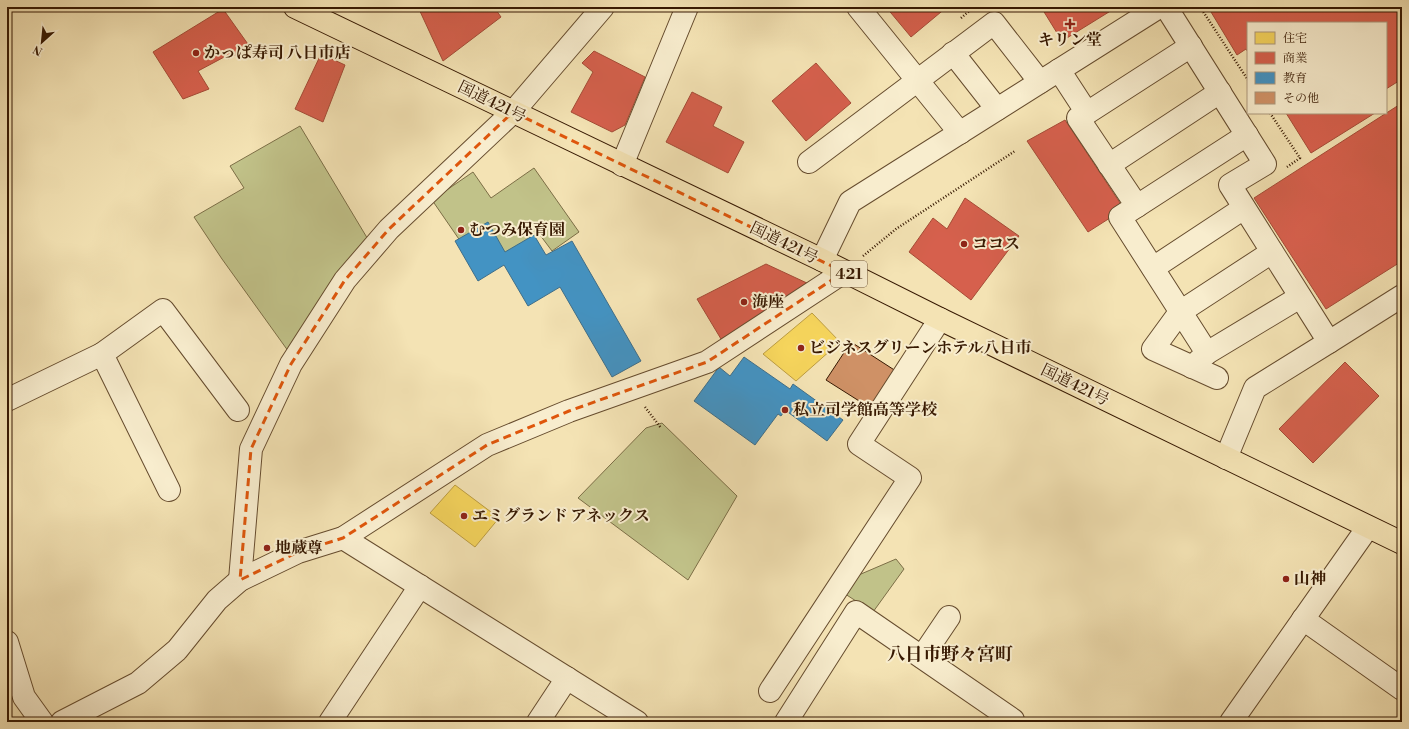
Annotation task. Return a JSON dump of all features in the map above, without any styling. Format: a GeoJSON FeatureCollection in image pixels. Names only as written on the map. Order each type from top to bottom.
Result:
{"type":"FeatureCollection","features":[{"type":"Feature","properties":{"kind":"highway","name":"国道421号"},"geometry":{"type":"LineString","coordinates":[[295,7],[822,260],[940,319],[1402,543]]}},
{"type":"Feature","properties":{"kind":"street"},"geometry":{"type":"LineString","coordinates":[[240,580],[251,449],[291,364],[345,280],[389,229],[513,112],[603,7]]}},
{"type":"Feature","properties":{"kind":"street"},"geometry":{"type":"LineString","coordinates":[[622,165],[687,7]]}},
{"type":"Feature","properties":{"kind":"street"},"geometry":{"type":"LineString","coordinates":[[858,7],[960,133]]}},
{"type":"Feature","properties":{"kind":"street"},"geometry":{"type":"LineString","coordinates":[[822,260],[850,202],[1159,7]]}},
{"type":"Feature","properties":{"kind":"street"},"geometry":{"type":"LineString","coordinates":[[1166,7],[1265,164],[1230,185],[1328,342]]}},
{"type":"Feature","properties":{"kind":"street"},"geometry":{"type":"LineString","coordinates":[[809,162],[994,23],[1040,82]]}},
{"type":"Feature","properties":{"kind":"street"},"geometry":{"type":"LineString","coordinates":[[1137,206],[1078,118],[1190,46]]}},
{"type":"Feature","properties":{"kind":"street"},"geometry":{"type":"LineString","coordinates":[[953,53],[997,109]]}},
{"type":"Feature","properties":{"kind":"street"},"geometry":{"type":"LineString","coordinates":[[1059,70],[1087,112]]}},
{"type":"Feature","properties":{"kind":"street"},"geometry":{"type":"LineString","coordinates":[[1109,165],[1220,92]]}},
{"type":"Feature","properties":{"kind":"street"},"geometry":{"type":"LineString","coordinates":[[1216,378],[1199,360],[1180,312],[1120,217],[1247,135]]}},
{"type":"Feature","properties":{"kind":"street"},"geometry":{"type":"LineString","coordinates":[[1152,268],[1244,208]]}},
{"type":"Feature","properties":{"kind":"street"},"geometry":{"type":"LineString","coordinates":[[1272,252],[1180,312],[1153,349],[1199,360],[1300,297]]}},
{"type":"Feature","properties":{"kind":"street"},"geometry":{"type":"LineString","coordinates":[[62,722],[138,683],[177,650],[217,600],[240,580],[298,552],[343,538],[487,445],[569,411],[707,362],[844,272]]}},
{"type":"Feature","properties":{"kind":"street"},"geometry":{"type":"LineString","coordinates":[[1226,458],[1255,388],[1402,296]]}},
{"type":"Feature","properties":{"kind":"street"},"geometry":{"type":"LineString","coordinates":[[7,400],[102,354],[163,310],[238,410]]}},
{"type":"Feature","properties":{"kind":"street"},"geometry":{"type":"LineString","coordinates":[[770,691],[910,478],[860,444],[940,319]]}},
{"type":"Feature","properties":{"kind":"street"},"geometry":{"type":"LineString","coordinates":[[102,354],[169,490]]}},
{"type":"Feature","properties":{"kind":"street"},"geometry":{"type":"LineString","coordinates":[[1231,722],[1368,527]]}},
{"type":"Feature","properties":{"kind":"street"},"geometry":{"type":"LineString","coordinates":[[343,538],[637,722]]}},
{"type":"Feature","properties":{"kind":"street"},"geometry":{"type":"LineString","coordinates":[[330,722],[420,586]]}},
{"type":"Feature","properties":{"kind":"street"},"geometry":{"type":"LineString","coordinates":[[786,722],[856,612],[1013,720]]}},
{"type":"Feature","properties":{"kind":"street"},"geometry":{"type":"LineString","coordinates":[[922,657],[949,617]]}},
{"type":"Feature","properties":{"kind":"street"},"geometry":{"type":"LineString","coordinates":[[1304,619],[1402,689]]}},
{"type":"Feature","properties":{"kind":"street"},"geometry":{"type":"LineString","coordinates":[[7,642],[24,697],[42,722]]}},
{"type":"Feature","properties":{"kind":"street"},"geometry":{"type":"LineString","coordinates":[[538,722],[567,678]]}},
{"type":"Feature","properties":{"kind":"path"},"geometry":{"type":"LineString","coordinates":[[957,21],[974,7]]}},
{"type":"Feature","properties":{"kind":"path"},"geometry":{"type":"LineString","coordinates":[[1200,7],[1247,78]]}},
{"type":"Feature","properties":{"kind":"path"},"geometry":{"type":"LineString","coordinates":[[1271,114],[1300,158],[1282,170]]}},
{"type":"Feature","properties":{"kind":"path"},"geometry":{"type":"LineString","coordinates":[[844,272],[896,229],[1015,151]]}},
{"type":"Feature","properties":{"kind":"path"},"geometry":{"type":"LineString","coordinates":[[644,406],[661,428]]}},
{"type":"Feature","properties":{"kind":"highlighted area"},"geometry":{"type":"Polygon","coordinates":[[[513,112],[844,272],[707,362],[569,411],[487,445],[343,538],[298,552],[240,580],[251,449],[291,364],[345,280],[389,229],[513,112]]]}},
{"type":"Feature","properties":{"kind":"green space"},"geometry":{"type":"Polygon","coordinates":[[[300,126],[369,241],[291,355],[222,259],[194,217],[244,188],[230,166],[300,126]]]}},
{"type":"Feature","properties":{"kind":"green space"},"geometry":{"type":"Polygon","coordinates":[[[534,168],[579,232],[552,251],[540,235],[506,258],[463,245],[432,200],[473,172],[491,198],[534,168]]]}},
{"type":"Feature","properties":{"kind":"green space"},"geometry":{"type":"Polygon","coordinates":[[[662,423],[737,496],[688,580],[578,498],[646,428],[662,423]]]}},
{"type":"Feature","properties":{"kind":"green space"},"geometry":{"type":"Polygon","coordinates":[[[896,559],[904,569],[873,612],[839,590],[847,580],[896,559]]]}},
{"type":"Feature","properties":{"kind":"building: 住宅","name":"ビジネスグリーンホテル八日市"},"geometry":{"type":"Polygon","coordinates":[[[812,313],[840,342],[796,381],[763,354],[812,313]]]}},
{"type":"Feature","properties":{"kind":"building: 住宅","name":"エミグランド アネックス"},"geometry":{"type":"Polygon","coordinates":[[[455,485],[499,518],[475,547],[430,513],[455,485]]]}},
{"type":"Feature","properties":{"kind":"building: 商業"},"geometry":{"type":"Polygon","coordinates":[[[418,7],[494,7],[501,17],[443,61],[418,7]]]}},
{"type":"Feature","properties":{"kind":"building: 商業"},"geometry":{"type":"Polygon","coordinates":[[[886,7],[947,7],[911,37],[886,7]]]}},
{"type":"Feature","properties":{"kind":"building: 商業","name":"キリン堂"},"geometry":{"type":"Polygon","coordinates":[[[1041,7],[1117,7],[1062,41],[1041,7]]]}},
{"type":"Feature","properties":{"kind":"building: 商業"},"geometry":{"type":"Polygon","coordinates":[[[1208,7],[1402,7],[1402,79],[1387,88],[1387,22],[1247,22],[1247,50],[1246,49],[1237,55],[1208,7]]]}},
{"type":"Feature","properties":{"kind":"building: 商業","name":"かっぱ寿司 八日市店"},"geometry":{"type":"Polygon","coordinates":[[[223,9],[250,47],[228,59],[228,55],[198,71],[209,89],[183,99],[153,52],[223,9]]]}},
{"type":"Feature","properties":{"kind":"building: 商業"},"geometry":{"type":"Polygon","coordinates":[[[594,51],[645,77],[625,125],[612,132],[571,112],[593,72],[582,63],[594,51]]]}},
{"type":"Feature","properties":{"kind":"building: 商業"},"geometry":{"type":"Polygon","coordinates":[[[321,54],[345,65],[323,122],[295,109],[321,54]]]}},
{"type":"Feature","properties":{"kind":"building: 商業"},"geometry":{"type":"Polygon","coordinates":[[[816,63],[851,103],[806,141],[772,101],[816,63]]]}},
{"type":"Feature","properties":{"kind":"building: 商業"},"geometry":{"type":"Polygon","coordinates":[[[692,92],[722,107],[713,126],[744,142],[728,173],[666,142],[692,92]]]}},
{"type":"Feature","properties":{"kind":"building: 商業"},"geometry":{"type":"Polygon","coordinates":[[[1402,103],[1402,261],[1326,309],[1254,198],[1402,103]]]}},
{"type":"Feature","properties":{"kind":"building: 商業"},"geometry":{"type":"Polygon","coordinates":[[[1287,114],[1373,114],[1311,153],[1287,114]]]}},
{"type":"Feature","properties":{"kind":"building: 商業"},"geometry":{"type":"Polygon","coordinates":[[[1065,120],[1124,209],[1088,232],[1027,141],[1065,120]]]}},
{"type":"Feature","properties":{"kind":"building: 商業","name":"ココス"},"geometry":{"type":"Polygon","coordinates":[[[965,198],[1019,236],[971,300],[909,252],[933,218],[947,229],[965,198]]]}},
{"type":"Feature","properties":{"kind":"building: 商業","name":"海座"},"geometry":{"type":"Polygon","coordinates":[[[766,264],[809,284],[786,304],[721,339],[697,299],[766,264]]]}},
{"type":"Feature","properties":{"kind":"building: 商業"},"geometry":{"type":"Polygon","coordinates":[[[1345,362],[1379,396],[1313,463],[1279,429],[1345,362]]]}},
{"type":"Feature","properties":{"kind":"building: 教育","name":"むつみ保育園"},"geometry":{"type":"Polygon","coordinates":[[[488,222],[505,252],[534,235],[546,255],[572,241],[641,361],[612,377],[560,287],[528,306],[504,265],[478,281],[455,241],[488,222]]]}},
{"type":"Feature","properties":{"kind":"building: 教育"},"geometry":{"type":"Polygon","coordinates":[[[744,357],[790,389],[793,384],[843,420],[827,441],[785,410],[781,416],[778,414],[755,445],[694,401],[719,367],[730,376],[744,357]]]}},
{"type":"Feature","properties":{"kind":"building: その他"},"geometry":{"type":"Polygon","coordinates":[[[851,342],[899,373],[875,411],[826,380],[851,342]]]}},
{"type":"Feature","properties":{"kind":"place","name":"キリン堂"},"geometry":{"type":"Point","coordinates":[1070,24]}},
{"type":"Feature","properties":{"kind":"place","name":"かっぱ寿司 八日市店"},"geometry":{"type":"Point","coordinates":[196,53]}},
{"type":"Feature","properties":{"kind":"place","name":"むつみ保育園"},"geometry":{"type":"Point","coordinates":[461,230]}},
{"type":"Feature","properties":{"kind":"place","name":"ココス"},"geometry":{"type":"Point","coordinates":[964,244]}},
{"type":"Feature","properties":{"kind":"place","name":"海座"},"geometry":{"type":"Point","coordinates":[744,302]}},
{"type":"Feature","properties":{"kind":"place","name":"ビジネスグリーンホテル八日市"},"geometry":{"type":"Point","coordinates":[801,348]}},
{"type":"Feature","properties":{"kind":"place","name":"私立司学館高等学校"},"geometry":{"type":"Point","coordinates":[785,410]}},
{"type":"Feature","properties":{"kind":"place","name":"エミグランド アネックス"},"geometry":{"type":"Point","coordinates":[464,516]}},
{"type":"Feature","properties":{"kind":"place","name":"地蔵尊"},"geometry":{"type":"Point","coordinates":[267,548]}},
{"type":"Feature","properties":{"kind":"place","name":"山神"},"geometry":{"type":"Point","coordinates":[1286,579]}},
{"type":"Feature","properties":{"kind":"district","name":"八日市野々宮町"},"geometry":{"type":"Point","coordinates":[950,654]}}]}
